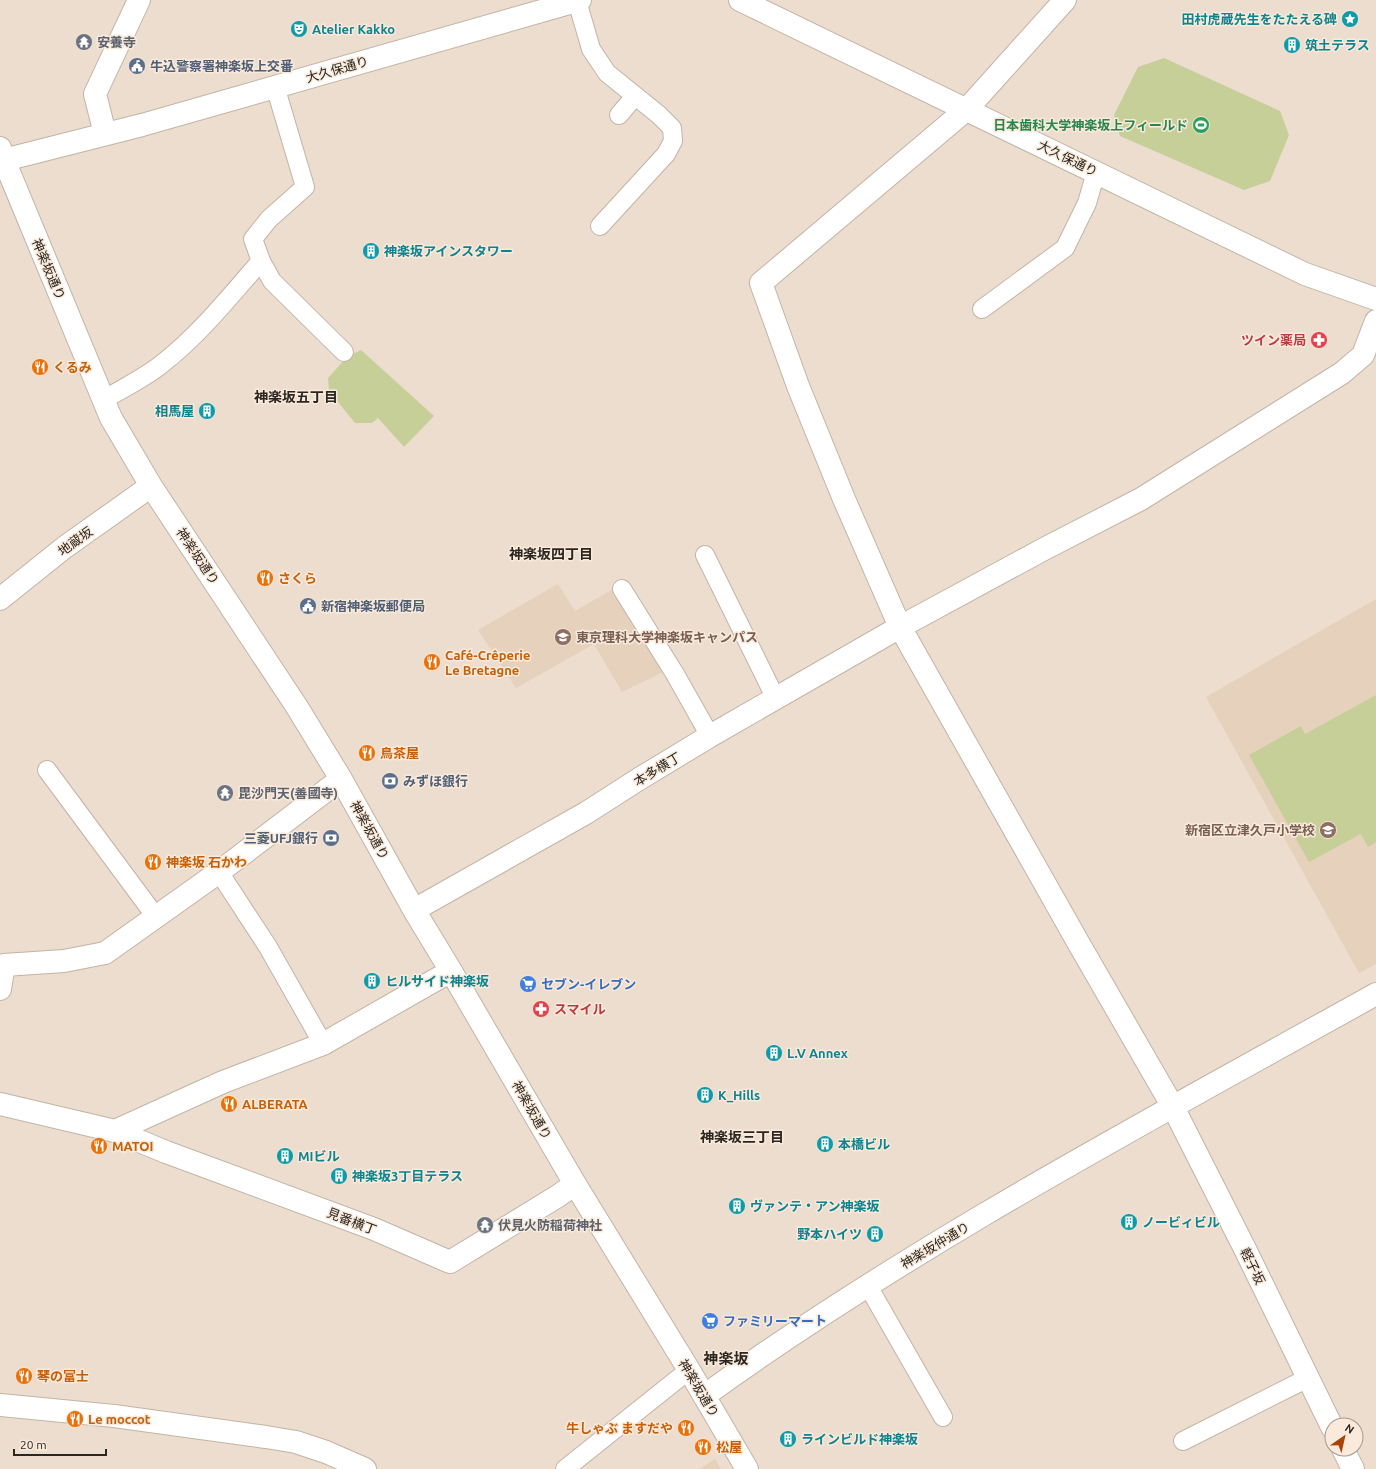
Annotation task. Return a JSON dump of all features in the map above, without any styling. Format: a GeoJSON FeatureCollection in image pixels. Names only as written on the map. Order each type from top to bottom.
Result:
{"type":"FeatureCollection","features":[{"type":"Feature","properties":{"kind":"street"},"geometry":{"type":"LineString","coordinates":[[105,134],[95,94],[139,0]]}},
{"type":"Feature","properties":{"kind":"street","name":"大久保通り"},"geometry":{"type":"LineString","coordinates":[[740,0],[1305,274],[1376,299]]}},
{"type":"Feature","properties":{"kind":"street"},"geometry":{"type":"LineString","coordinates":[[967,109],[1065,0]]}},
{"type":"Feature","properties":{"kind":"street","name":"大久保通り"},"geometry":{"type":"LineString","coordinates":[[1,156],[142,125],[275,86],[579,1]]}},
{"type":"Feature","properties":{"kind":"street","name":"軽子坂"},"geometry":{"type":"LineString","coordinates":[[967,109],[761,284],[798,386],[841,492],[900,627],[1173,1107],[1245,1249],[1327,1417]]}},
{"type":"Feature","properties":{"kind":"street","name":"神楽坂通り"},"geometry":{"type":"LineString","coordinates":[[1,156],[111,418],[151,486],[297,707],[341,779],[414,910],[575,1184],[689,1370],[747,1469]]}},
{"type":"Feature","properties":{"kind":"street","name":"本多横丁"},"geometry":{"type":"LineString","coordinates":[[414,910],[586,813],[710,736],[900,627],[1044,549],[1141,499],[1342,374],[1363,355],[1376,321]]}},
{"type":"Feature","properties":{"kind":"street","name":"地蔵坂"},"geometry":{"type":"LineString","coordinates":[[0,599],[65,547],[151,486]]}},
{"type":"Feature","properties":{"kind":"street"},"geometry":{"type":"LineString","coordinates":[[0,989],[4,965],[64,961],[105,953],[219,872],[341,779]]}},
{"type":"Feature","properties":{"kind":"street"},"geometry":{"type":"LineString","coordinates":[[0,1104],[115,1131],[224,1082],[323,1044],[451,971]]}},
{"type":"Feature","properties":{"kind":"street","name":"神楽坂仲通り"},"geometry":{"type":"LineString","coordinates":[[704,1396],[868,1286],[1014,1198],[1173,1107],[1376,994]]}},
{"type":"Feature","properties":{"kind":"street","name":"見番横丁"},"geometry":{"type":"LineString","coordinates":[[115,1131],[166,1152],[374,1229],[450,1262],[575,1184]]}},
{"type":"Feature","properties":{"kind":"street"},"geometry":{"type":"LineString","coordinates":[[0,1405],[114,1416],[266,1436],[296,1442],[326,1452],[365,1469]]}},
{"type":"Feature","properties":{"kind":"street"},"geometry":{"type":"LineString","coordinates":[[1347,1457],[1353,1469]]}},
{"type":"Feature","properties":{"kind":"lane"},"geometry":{"type":"LineString","coordinates":[[579,1],[591,49],[607,73],[659,115],[672,128],[673,142],[666,154],[600,226]]}},
{"type":"Feature","properties":{"kind":"lane"},"geometry":{"type":"LineString","coordinates":[[275,86],[305,187],[268,219],[253,239],[261,261],[272,281],[344,352]]}},
{"type":"Feature","properties":{"kind":"lane"},"geometry":{"type":"LineString","coordinates":[[619,115],[635,96]]}},
{"type":"Feature","properties":{"kind":"lane"},"geometry":{"type":"LineString","coordinates":[[982,309],[1065,248],[1086,203],[1096,172]]}},
{"type":"Feature","properties":{"kind":"lane"},"geometry":{"type":"LineString","coordinates":[[103,400],[141,379],[163,364],[192,339],[261,261]]}},
{"type":"Feature","properties":{"kind":"lane"},"geometry":{"type":"LineString","coordinates":[[705,555],[776,699]]}},
{"type":"Feature","properties":{"kind":"lane"},"geometry":{"type":"LineString","coordinates":[[622,589],[675,674],[710,736]]}},
{"type":"Feature","properties":{"kind":"lane"},"geometry":{"type":"LineString","coordinates":[[47,770],[156,917]]}},
{"type":"Feature","properties":{"kind":"lane"},"geometry":{"type":"LineString","coordinates":[[219,872],[268,947],[323,1044]]}},
{"type":"Feature","properties":{"kind":"lane"},"geometry":{"type":"LineString","coordinates":[[868,1286],[943,1418]]}},
{"type":"Feature","properties":{"kind":"lane"},"geometry":{"type":"LineString","coordinates":[[565,1469],[689,1370]]}},
{"type":"Feature","properties":{"kind":"lane"},"geometry":{"type":"LineString","coordinates":[[1183,1441],[1308,1378]]}},
{"type":"Feature","properties":{"kind":"shaded area","name":"東京理科大学神楽坂キャンパス"},"geometry":{"type":"Polygon","coordinates":[[[558,584],[575,611],[615,588],[663,672],[622,692],[594,644],[516,688],[478,630],[558,584]]]}},
{"type":"Feature","properties":{"kind":"shaded area","name":"新宿区立津久戸小学校"},"geometry":{"type":"Polygon","coordinates":[[[1376,599],[1376,964],[1359,973],[1206,697],[1376,599]]]}},
{"type":"Feature","properties":{"kind":"shaded area"},"geometry":{"type":"Polygon","coordinates":[[[715,1459],[721,1469],[700,1469],[715,1459]]]}},
{"type":"Feature","properties":{"kind":"green space","name":"日本歯科大学神楽坂上フィールド"},"geometry":{"type":"Polygon","coordinates":[[[1164,58],[1280,111],[1289,135],[1270,181],[1244,190],[1120,136],[1114,115],[1138,67],[1164,58]]]}},
{"type":"Feature","properties":{"kind":"green space"},"geometry":{"type":"Polygon","coordinates":[[[361,350],[434,416],[404,447],[378,418],[372,423],[355,423],[329,391],[328,378],[348,356],[361,350]]]}},
{"type":"Feature","properties":{"kind":"green space"},"geometry":{"type":"Polygon","coordinates":[[[1376,695],[1376,842],[1368,847],[1361,834],[1309,862],[1249,755],[1301,726],[1305,734],[1376,695]]]}},
{"type":"Feature","properties":{"kind":"place","name":"田村虎蔵先生をたたえる碑"},"geometry":{"type":"Point","coordinates":[1350,19]}},
{"type":"Feature","properties":{"kind":"place","name":"Atelier Kakko"},"geometry":{"type":"Point","coordinates":[299,29]}},
{"type":"Feature","properties":{"kind":"place","name":"安養寺"},"geometry":{"type":"Point","coordinates":[84,42]}},
{"type":"Feature","properties":{"kind":"place","name":"筑土テラス"},"geometry":{"type":"Point","coordinates":[1292,45]}},
{"type":"Feature","properties":{"kind":"place","name":"牛込警察署神楽坂上交番"},"geometry":{"type":"Point","coordinates":[137,66]}},
{"type":"Feature","properties":{"kind":"place","name":"日本歯科大学神楽坂上フィールド"},"geometry":{"type":"Point","coordinates":[1201,125]}},
{"type":"Feature","properties":{"kind":"place","name":"神楽坂アインスタワー"},"geometry":{"type":"Point","coordinates":[371,251]}},
{"type":"Feature","properties":{"kind":"place","name":"ツイン薬局"},"geometry":{"type":"Point","coordinates":[1319,340]}},
{"type":"Feature","properties":{"kind":"place","name":"くるみ"},"geometry":{"type":"Point","coordinates":[40,367]}},
{"type":"Feature","properties":{"kind":"place","name":"相馬屋"},"geometry":{"type":"Point","coordinates":[207,411]}},
{"type":"Feature","properties":{"kind":"place","name":"さくら"},"geometry":{"type":"Point","coordinates":[265,578]}},
{"type":"Feature","properties":{"kind":"place","name":"新宿神楽坂郵便局"},"geometry":{"type":"Point","coordinates":[308,606]}},
{"type":"Feature","properties":{"kind":"place","name":"東京理科大学神楽坂キャンパス"},"geometry":{"type":"Point","coordinates":[563,637]}},
{"type":"Feature","properties":{"kind":"place","name":"Café-Crêperie Le Bretagne"},"geometry":{"type":"Point","coordinates":[432,662]}},
{"type":"Feature","properties":{"kind":"place","name":"鳥茶屋"},"geometry":{"type":"Point","coordinates":[367,753]}},
{"type":"Feature","properties":{"kind":"place","name":"みずほ銀行"},"geometry":{"type":"Point","coordinates":[390,781]}},
{"type":"Feature","properties":{"kind":"place","name":"毘沙門天(善國寺)"},"geometry":{"type":"Point","coordinates":[225,793]}},
{"type":"Feature","properties":{"kind":"place","name":"新宿区立津久戸小学校"},"geometry":{"type":"Point","coordinates":[1328,830]}},
{"type":"Feature","properties":{"kind":"place","name":"三菱UFJ銀行"},"geometry":{"type":"Point","coordinates":[331,838]}},
{"type":"Feature","properties":{"kind":"place","name":"神楽坂 石かわ"},"geometry":{"type":"Point","coordinates":[153,862]}},
{"type":"Feature","properties":{"kind":"place","name":"ヒルサイド神楽坂"},"geometry":{"type":"Point","coordinates":[372,981]}},
{"type":"Feature","properties":{"kind":"place","name":"セブン-イレブン"},"geometry":{"type":"Point","coordinates":[528,984]}},
{"type":"Feature","properties":{"kind":"place","name":"スマイル"},"geometry":{"type":"Point","coordinates":[541,1009]}},
{"type":"Feature","properties":{"kind":"place","name":"L.V Annex"},"geometry":{"type":"Point","coordinates":[774,1053]}},
{"type":"Feature","properties":{"kind":"place","name":"K_Hills"},"geometry":{"type":"Point","coordinates":[705,1095]}},
{"type":"Feature","properties":{"kind":"place","name":"ALBERATA"},"geometry":{"type":"Point","coordinates":[229,1104]}},
{"type":"Feature","properties":{"kind":"place","name":"本橋ビル"},"geometry":{"type":"Point","coordinates":[825,1144]}},
{"type":"Feature","properties":{"kind":"place","name":"MATOI"},"geometry":{"type":"Point","coordinates":[99,1146]}},
{"type":"Feature","properties":{"kind":"place","name":"MIビル"},"geometry":{"type":"Point","coordinates":[285,1156]}},
{"type":"Feature","properties":{"kind":"place","name":"神楽坂3丁目テラス"},"geometry":{"type":"Point","coordinates":[339,1176]}},
{"type":"Feature","properties":{"kind":"place","name":"ヴァンテ・アン神楽坂"},"geometry":{"type":"Point","coordinates":[737,1206]}},
{"type":"Feature","properties":{"kind":"place","name":"ノービィビル"},"geometry":{"type":"Point","coordinates":[1129,1222]}},
{"type":"Feature","properties":{"kind":"place","name":"伏見火防稲荷神社"},"geometry":{"type":"Point","coordinates":[485,1225]}},
{"type":"Feature","properties":{"kind":"place","name":"野本ハイツ"},"geometry":{"type":"Point","coordinates":[875,1234]}},
{"type":"Feature","properties":{"kind":"place","name":"ファミリーマート"},"geometry":{"type":"Point","coordinates":[710,1321]}},
{"type":"Feature","properties":{"kind":"place","name":"琴の富士"},"geometry":{"type":"Point","coordinates":[24,1376]}},
{"type":"Feature","properties":{"kind":"place","name":"Le moccot"},"geometry":{"type":"Point","coordinates":[75,1419]}},
{"type":"Feature","properties":{"kind":"place","name":"牛しゃぶ ますだや"},"geometry":{"type":"Point","coordinates":[686,1428]}},
{"type":"Feature","properties":{"kind":"place","name":"ラインビルド神楽坂"},"geometry":{"type":"Point","coordinates":[788,1439]}},
{"type":"Feature","properties":{"kind":"place","name":"松屋"},"geometry":{"type":"Point","coordinates":[703,1447]}},
{"type":"Feature","properties":{"kind":"district","name":"神楽坂五丁目"},"geometry":{"type":"Point","coordinates":[296,397]}},
{"type":"Feature","properties":{"kind":"district","name":"神楽坂四丁目"},"geometry":{"type":"Point","coordinates":[551,554]}},
{"type":"Feature","properties":{"kind":"district","name":"神楽坂三丁目"},"geometry":{"type":"Point","coordinates":[742,1137]}},
{"type":"Feature","properties":{"kind":"district","name":"神楽坂"},"geometry":{"type":"Point","coordinates":[726,1358]}}]}
